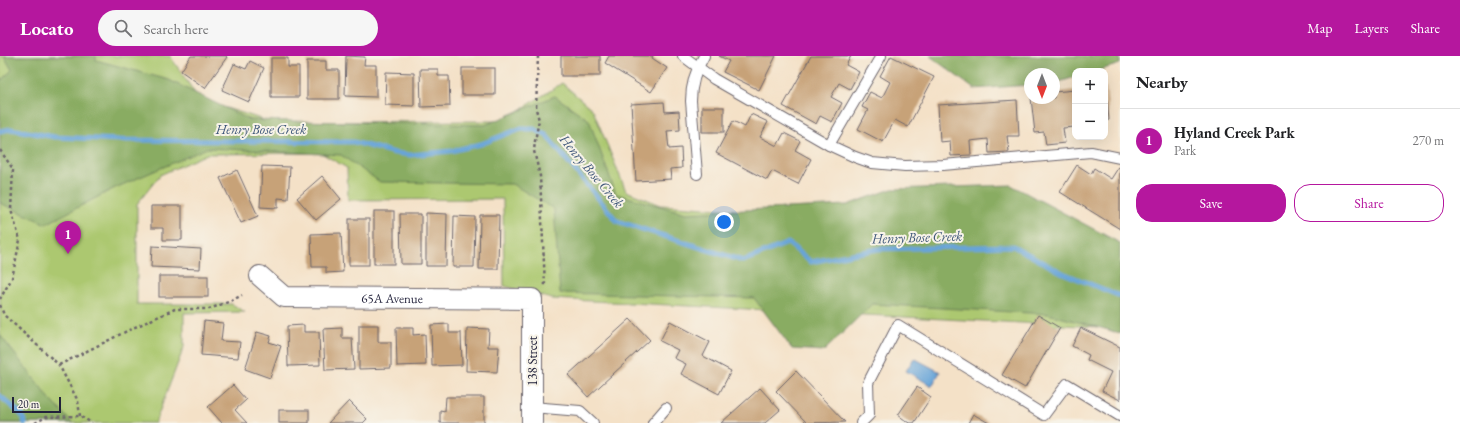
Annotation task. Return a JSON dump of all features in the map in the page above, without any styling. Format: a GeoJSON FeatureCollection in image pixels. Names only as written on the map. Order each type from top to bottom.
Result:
{"type":"FeatureCollection","features":[{"type":"Feature","properties":{"kind":"street","name":"65A Avenue"},"geometry":{"type":"LineString","coordinates":[[260,276],[284,296],[536,294]]}},
{"type":"Feature","properties":{"kind":"street","name":"138 Street"},"geometry":{"type":"LineString","coordinates":[[532,415],[536,294]]}},
{"type":"Feature","properties":{"kind":"lane"},"geometry":{"type":"LineString","coordinates":[[683,56],[714,79],[829,145],[855,157],[872,162],[905,166],[943,165],[1090,152],[1120,158]]}},
{"type":"Feature","properties":{"kind":"lane"},"geometry":{"type":"LineString","coordinates":[[697,174],[691,101],[693,78],[697,67],[704,56]]}},
{"type":"Feature","properties":{"kind":"lane"},"geometry":{"type":"LineString","coordinates":[[829,145],[881,56]]}},
{"type":"Feature","properties":{"kind":"lane"},"geometry":{"type":"LineString","coordinates":[[861,423],[869,415],[868,383],[898,325],[1044,415],[1066,384],[1120,416]]}},
{"type":"Feature","properties":{"kind":"lane"},"geometry":{"type":"LineString","coordinates":[[653,423],[666,408]]}},
{"type":"Feature","properties":{"kind":"lane"},"geometry":{"type":"LineString","coordinates":[[532,415],[580,411],[593,423]]}},
{"type":"Feature","properties":{"kind":"path"},"geometry":{"type":"LineString","coordinates":[[536,294],[545,286],[540,176],[535,156],[534,141],[539,120],[536,109],[538,56]]}},
{"type":"Feature","properties":{"kind":"path"},"geometry":{"type":"LineString","coordinates":[[0,150],[13,169],[11,210],[20,240],[12,278],[0,299]]}},
{"type":"Feature","properties":{"kind":"path"},"geometry":{"type":"LineString","coordinates":[[60,365],[133,328],[175,310],[209,310],[231,302],[242,295]]}},
{"type":"Feature","properties":{"kind":"path"},"geometry":{"type":"LineString","coordinates":[[0,305],[4,315],[60,365],[78,401],[80,416]]}},
{"type":"Feature","properties":{"kind":"path"},"geometry":{"type":"LineString","coordinates":[[34,423],[46,417],[80,416],[92,423]]}},
{"type":"Feature","properties":{"kind":"green space"},"geometry":{"type":"Polygon","coordinates":[[[0,56],[170,56],[199,99],[270,122],[503,121],[562,83],[593,110],[626,191],[661,205],[837,217],[1120,264],[1120,334],[1100,327],[552,299],[504,286],[503,199],[348,200],[347,168],[321,153],[207,154],[160,175],[137,204],[137,304],[232,304],[245,312],[184,313],[184,347],[155,423],[0,423],[0,56]]]}},
{"type":"Feature","properties":{"kind":"green space"},"geometry":{"type":"Polygon","coordinates":[[[4,56],[96,56],[96,60],[169,80],[250,120],[485,125],[555,96],[589,120],[616,194],[686,213],[847,205],[892,189],[1011,185],[1120,243],[1120,333],[1048,314],[872,304],[824,351],[792,349],[754,298],[560,293],[554,209],[512,184],[380,182],[341,155],[207,148],[115,188],[46,224],[0,203],[0,81],[12,70],[4,56]]]}},
{"type":"Feature","properties":{"kind":"green space"},"geometry":{"type":"Polygon","coordinates":[[[930,56],[1120,56],[1120,64],[1107,68],[1072,68],[1072,78],[1060,82],[1060,68],[1024,68],[1024,85],[974,89],[930,56]]]}},
{"type":"Feature","properties":{"kind":"green space"},"geometry":{"type":"Polygon","coordinates":[[[0,335],[50,399],[72,423],[0,423],[0,335]]]}},
{"type":"Feature","properties":{"kind":"water"},"geometry":{"type":"Polygon","coordinates":[[[914,358],[940,372],[932,386],[906,371],[914,358]]]}},
{"type":"Feature","properties":{"kind":"building"},"geometry":{"type":"Polygon","coordinates":[[[191,56],[227,57],[205,88],[181,71],[191,56]]]}},
{"type":"Feature","properties":{"kind":"building"},"geometry":{"type":"Polygon","coordinates":[[[346,56],[365,57],[364,65],[376,65],[376,97],[345,96],[346,56]]]}},
{"type":"Feature","properties":{"kind":"building"},"geometry":{"type":"Polygon","coordinates":[[[561,56],[600,56],[600,76],[561,76],[561,56]]]}},
{"type":"Feature","properties":{"kind":"building"},"geometry":{"type":"Polygon","coordinates":[[[609,56],[653,56],[652,58],[667,68],[651,92],[605,63],[609,56]]]}},
{"type":"Feature","properties":{"kind":"building"},"geometry":{"type":"Polygon","coordinates":[[[719,56],[776,56],[759,90],[723,72],[729,61],[719,56]]]}},
{"type":"Feature","properties":{"kind":"building"},"geometry":{"type":"Polygon","coordinates":[[[811,56],[851,56],[846,65],[859,72],[850,89],[839,83],[831,97],[842,103],[832,122],[820,116],[816,124],[783,106],[811,56]]]}},
{"type":"Feature","properties":{"kind":"building"},"geometry":{"type":"Polygon","coordinates":[[[891,56],[934,77],[908,127],[895,120],[883,142],[858,129],[868,110],[862,107],[870,92],[882,98],[890,82],[880,76],[891,56]]]}},
{"type":"Feature","properties":{"kind":"building"},"geometry":{"type":"Polygon","coordinates":[[[271,58],[288,58],[288,67],[299,67],[299,97],[271,97],[271,58]]]}},
{"type":"Feature","properties":{"kind":"building"},"geometry":{"type":"Polygon","coordinates":[[[250,61],[264,68],[249,102],[222,90],[234,64],[246,69],[250,61]]]}},
{"type":"Feature","properties":{"kind":"building"},"geometry":{"type":"Polygon","coordinates":[[[307,61],[326,61],[326,70],[339,70],[339,99],[307,99],[307,61]]]}},
{"type":"Feature","properties":{"kind":"building"},"geometry":{"type":"Polygon","coordinates":[[[462,68],[495,68],[495,95],[462,95],[462,68]]]}},
{"type":"Feature","properties":{"kind":"building"},"geometry":{"type":"Polygon","coordinates":[[[420,69],[438,69],[438,76],[449,76],[450,106],[421,107],[420,69]]]}},
{"type":"Feature","properties":{"kind":"building"},"geometry":{"type":"Polygon","coordinates":[[[386,72],[414,73],[414,106],[385,105],[386,72]]]}},
{"type":"Feature","properties":{"kind":"building"},"geometry":{"type":"Polygon","coordinates":[[[1072,90],[1072,127],[1063,128],[1065,143],[1046,145],[1044,132],[1035,133],[1032,104],[1060,104],[1060,91],[1072,90]]]}},
{"type":"Feature","properties":{"kind":"building"},"geometry":{"type":"Polygon","coordinates":[[[1017,100],[1019,136],[1007,136],[1009,152],[989,153],[988,139],[970,141],[971,155],[951,156],[950,141],[940,142],[938,105],[1017,100]]]}},
{"type":"Feature","properties":{"kind":"building"},"geometry":{"type":"Polygon","coordinates":[[[664,102],[665,112],[679,111],[680,130],[667,131],[669,149],[681,148],[682,168],[670,169],[671,179],[636,181],[631,104],[664,102]]]}},
{"type":"Feature","properties":{"kind":"building"},"geometry":{"type":"Polygon","coordinates":[[[702,107],[724,107],[724,132],[702,132],[702,107]]]}},
{"type":"Feature","properties":{"kind":"building"},"geometry":{"type":"Polygon","coordinates":[[[751,114],[768,122],[760,137],[777,146],[784,133],[800,141],[795,150],[811,159],[798,184],[772,171],[767,180],[716,153],[733,121],[745,127],[751,114]]]}},
{"type":"Feature","properties":{"kind":"building"},"geometry":{"type":"Polygon","coordinates":[[[1077,165],[1091,174],[1094,168],[1111,179],[1120,165],[1120,229],[1060,192],[1077,165]]]}},
{"type":"Feature","properties":{"kind":"building"},"geometry":{"type":"Polygon","coordinates":[[[262,166],[290,167],[288,199],[278,198],[278,208],[260,207],[262,166]]]}},
{"type":"Feature","properties":{"kind":"building"},"geometry":{"type":"Polygon","coordinates":[[[237,170],[258,216],[241,223],[220,178],[237,170]]]}},
{"type":"Feature","properties":{"kind":"building"},"geometry":{"type":"Polygon","coordinates":[[[322,176],[341,199],[316,220],[297,198],[322,176]]]}},
{"type":"Feature","properties":{"kind":"building"},"geometry":{"type":"Polygon","coordinates":[[[151,206],[182,206],[182,240],[163,240],[163,228],[151,228],[151,206]]]}},
{"type":"Feature","properties":{"kind":"building"},"geometry":{"type":"Polygon","coordinates":[[[374,211],[394,211],[394,264],[374,264],[374,211]]]}},
{"type":"Feature","properties":{"kind":"building"},"geometry":{"type":"Polygon","coordinates":[[[426,213],[447,214],[446,266],[426,266],[426,213]]]}},
{"type":"Feature","properties":{"kind":"building"},"geometry":{"type":"Polygon","coordinates":[[[400,214],[421,214],[421,264],[401,264],[400,214]]]}},
{"type":"Feature","properties":{"kind":"building"},"geometry":{"type":"Polygon","coordinates":[[[480,215],[499,215],[498,269],[479,269],[480,215]]]}},
{"type":"Feature","properties":{"kind":"building"},"geometry":{"type":"Polygon","coordinates":[[[454,216],[475,217],[474,267],[453,267],[454,216]]]}},
{"type":"Feature","properties":{"kind":"building"},"geometry":{"type":"Polygon","coordinates":[[[349,219],[369,219],[369,265],[349,265],[349,219]]]}},
{"type":"Feature","properties":{"kind":"building"},"geometry":{"type":"Polygon","coordinates":[[[341,233],[343,272],[326,273],[326,267],[312,267],[311,234],[341,233]]]}},
{"type":"Feature","properties":{"kind":"building"},"geometry":{"type":"Polygon","coordinates":[[[152,246],[201,249],[200,269],[151,267],[152,246]]]}},
{"type":"Feature","properties":{"kind":"building"},"geometry":{"type":"Polygon","coordinates":[[[159,276],[208,276],[208,297],[159,297],[159,276]]]}},
{"type":"Feature","properties":{"kind":"building"},"geometry":{"type":"Polygon","coordinates":[[[1038,315],[1060,328],[1025,388],[1002,375],[1038,315]]]}},
{"type":"Feature","properties":{"kind":"building"},"geometry":{"type":"Polygon","coordinates":[[[630,319],[650,340],[588,397],[568,375],[630,319]]]}},
{"type":"Feature","properties":{"kind":"building"},"geometry":{"type":"Polygon","coordinates":[[[204,321],[223,323],[221,341],[240,342],[238,358],[201,355],[204,321]]]}},
{"type":"Feature","properties":{"kind":"building"},"geometry":{"type":"Polygon","coordinates":[[[670,321],[710,342],[703,356],[731,371],[719,394],[681,374],[686,364],[674,358],[678,350],[660,341],[670,321]]]}},
{"type":"Feature","properties":{"kind":"building"},"geometry":{"type":"Polygon","coordinates":[[[449,324],[449,333],[461,333],[462,365],[432,366],[431,325],[449,324]]]}},
{"type":"Feature","properties":{"kind":"building"},"geometry":{"type":"Polygon","coordinates":[[[304,325],[304,332],[319,332],[320,365],[288,366],[287,326],[304,325]]]}},
{"type":"Feature","properties":{"kind":"building"},"geometry":{"type":"Polygon","coordinates":[[[359,325],[378,325],[378,342],[391,342],[391,368],[359,369],[359,325]]]}},
{"type":"Feature","properties":{"kind":"building"},"geometry":{"type":"Polygon","coordinates":[[[342,328],[342,338],[352,338],[354,369],[325,370],[323,329],[342,328]]]}},
{"type":"Feature","properties":{"kind":"building"},"geometry":{"type":"Polygon","coordinates":[[[396,328],[413,328],[413,335],[425,334],[426,365],[397,366],[396,328]]]}},
{"type":"Feature","properties":{"kind":"building"},"geometry":{"type":"Polygon","coordinates":[[[467,328],[489,329],[488,347],[499,347],[497,372],[466,371],[467,328]]]}},
{"type":"Feature","properties":{"kind":"building"},"geometry":{"type":"Polygon","coordinates":[[[1081,328],[1120,347],[1120,400],[1102,391],[1111,372],[1087,360],[1089,355],[1072,346],[1081,328]]]}},
{"type":"Feature","properties":{"kind":"building"},"geometry":{"type":"Polygon","coordinates":[[[257,332],[271,336],[269,342],[281,346],[270,378],[245,369],[257,332]]]}},
{"type":"Feature","properties":{"kind":"building"},"geometry":{"type":"Polygon","coordinates":[[[796,371],[845,422],[807,423],[776,391],[796,371]]]}},
{"type":"Feature","properties":{"kind":"building"},"geometry":{"type":"Polygon","coordinates":[[[233,385],[246,400],[235,410],[247,423],[222,423],[208,407],[233,385]]]}},
{"type":"Feature","properties":{"kind":"building"},"geometry":{"type":"Polygon","coordinates":[[[917,387],[931,397],[914,423],[909,423],[898,415],[917,387]]]}},
{"type":"Feature","properties":{"kind":"building"},"geometry":{"type":"Polygon","coordinates":[[[760,388],[780,410],[765,423],[721,423],[760,388]]]}},
{"type":"Feature","properties":{"kind":"building"},"geometry":{"type":"Polygon","coordinates":[[[446,397],[484,397],[484,423],[440,423],[440,410],[445,411],[446,397]]]}},
{"type":"Feature","properties":{"kind":"building"},"geometry":{"type":"Polygon","coordinates":[[[349,401],[367,419],[363,423],[328,423],[349,401]]]}},
{"type":"Feature","properties":{"kind":"building"},"geometry":{"type":"Polygon","coordinates":[[[279,410],[309,410],[309,423],[279,423],[279,410]]]}},
{"type":"Feature","properties":{"kind":"building"},"geometry":{"type":"Polygon","coordinates":[[[973,414],[989,423],[968,423],[973,414]]]}},
{"type":"Feature","properties":{"kind":"waterway","name":"Henry Bose Creek"},"geometry":{"type":"LineString","coordinates":[[0,131],[11,129],[55,137],[120,140],[354,142],[395,153],[410,155],[451,151],[481,144],[519,129],[534,129],[546,135],[617,221],[743,261],[788,243],[811,262],[878,249],[1013,246],[1063,273],[1120,296]]}},
{"type":"Feature","properties":{"kind":"waterway"},"geometry":{"type":"LineString","coordinates":[[0,396],[22,415],[25,423]]}},
{"type":"Feature","properties":{"kind":"place","name":"Hyland Creek Park"},"geometry":{"type":"Point","coordinates":[68,254]}}]}
